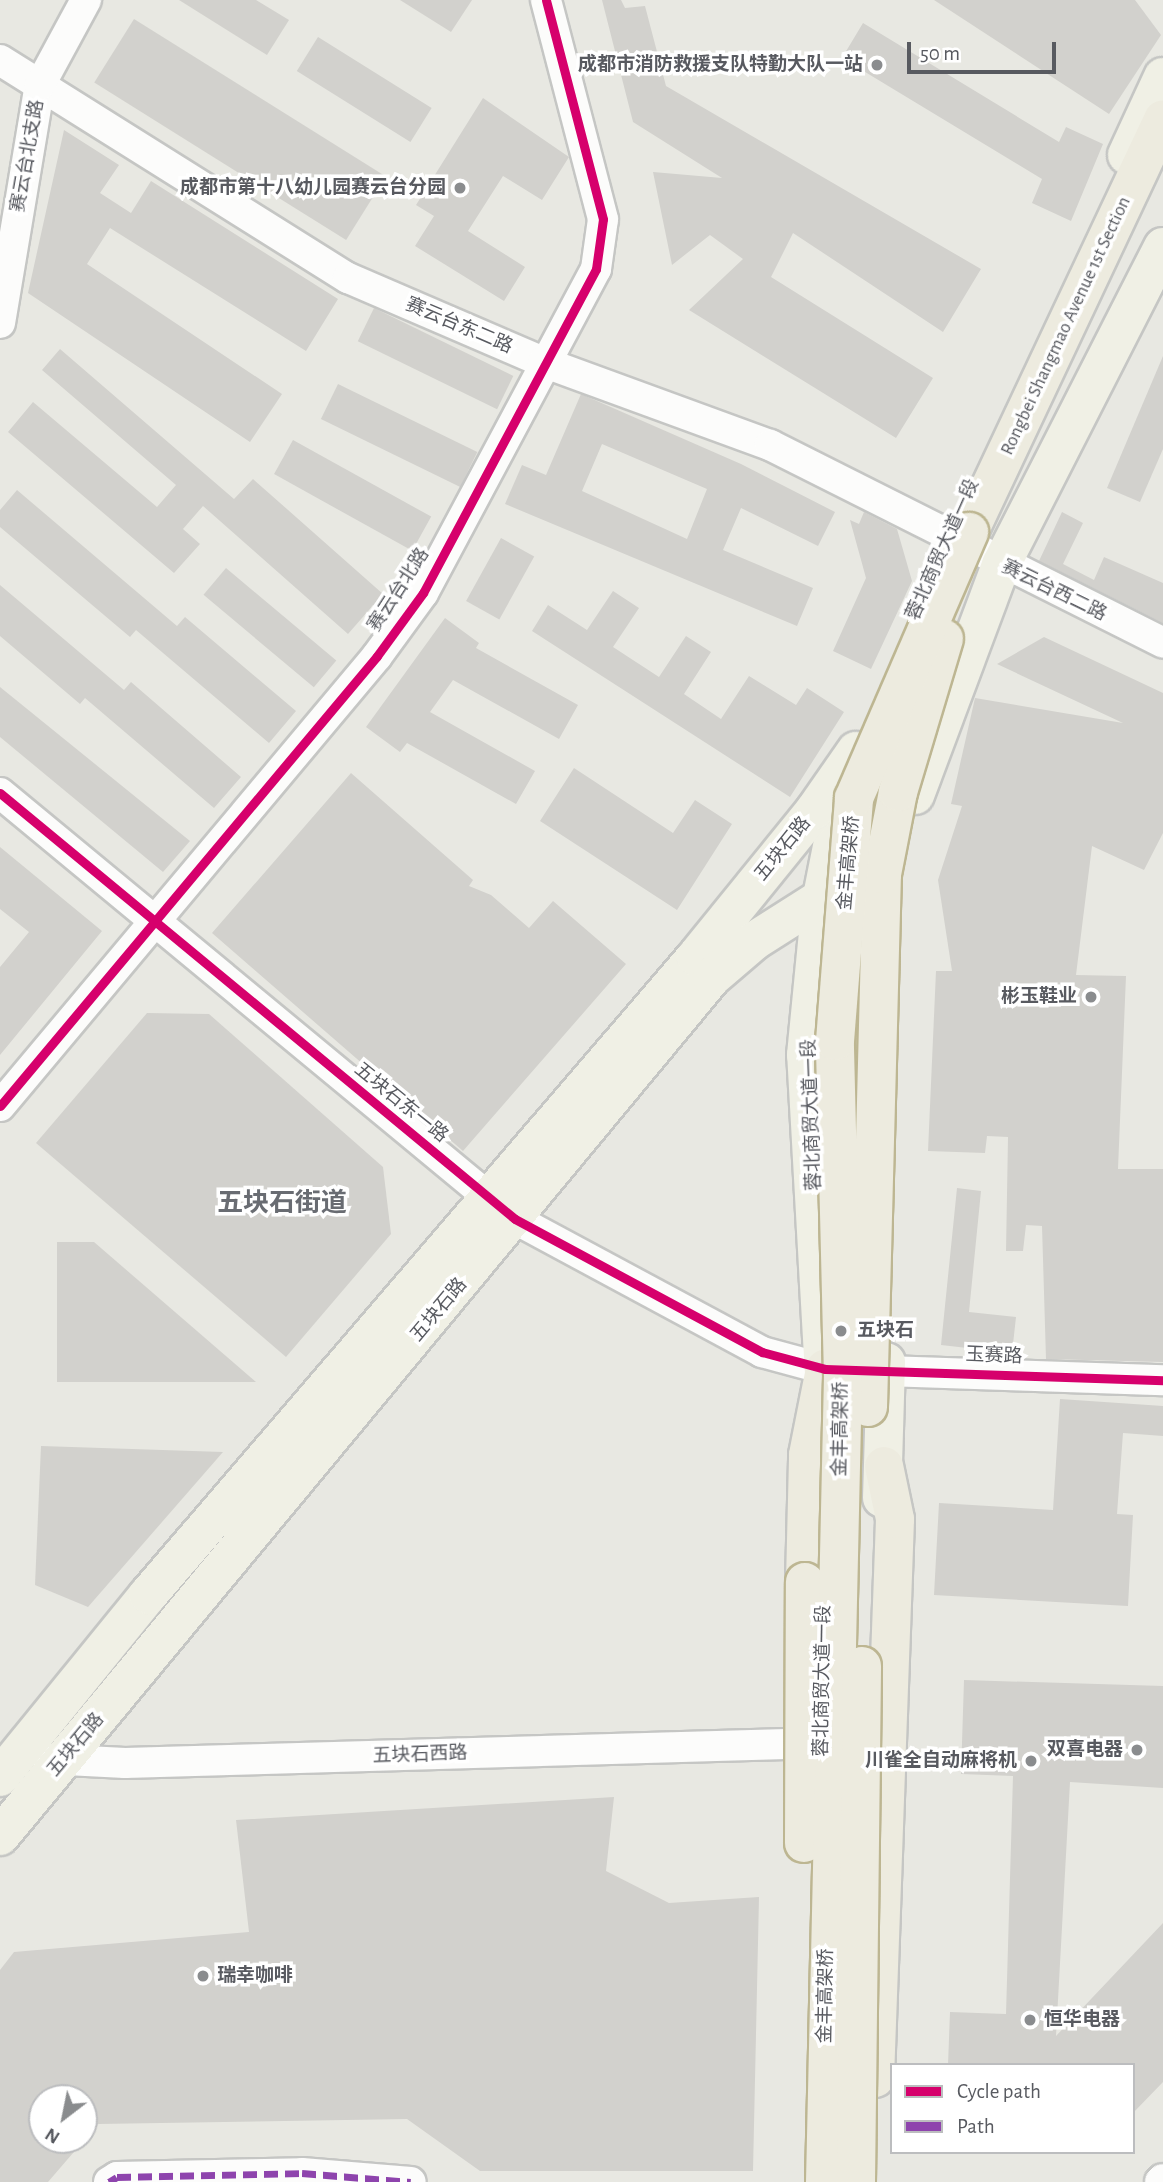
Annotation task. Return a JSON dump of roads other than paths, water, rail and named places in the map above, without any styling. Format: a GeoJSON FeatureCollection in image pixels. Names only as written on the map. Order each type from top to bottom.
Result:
{"type":"FeatureCollection","features":[{"type":"Feature","properties":{"kind":"highway","name":"Rongbei Shangmao Avenue 1st Section"},"geometry":{"type":"LineString","coordinates":[[976,544],[1163,119]]}},
{"type":"Feature","properties":{"kind":"highway","name":"蓉北商贸大道一段"},"geometry":{"type":"LineString","coordinates":[[976,544],[1163,173]]}},
{"type":"Feature","properties":{"kind":"highway","name":"金丰高架桥"},"geometry":{"type":"LineString","coordinates":[[825,2182],[843,1377],[835,1041],[853,812],[883,723],[976,544]]}},
{"type":"Feature","properties":{"kind":"highway","name":"金丰高架桥"},"geometry":{"type":"LineString","coordinates":[[858,2182],[864,1542],[882,874],[898,792],[929,685],[976,544]]}},
{"type":"Feature","properties":{"kind":"highway"},"geometry":{"type":"LineString","coordinates":[[800,2182],[808,1455],[825,1368]]}},
{"type":"Feature","properties":{"kind":"highway"},"geometry":{"type":"LineString","coordinates":[[874,2182],[892,1720],[895,1519],[884,1466]]}},
{"type":"Feature","properties":{"kind":"main road","name":"蓉北商贸大道一段"},"geometry":{"type":"LineString","coordinates":[[858,2182],[871,1714],[884,1466],[891,867],[908,817],[976,544],[1163,77]]}},
{"type":"Feature","properties":{"kind":"main road","name":"蓉北商贸大道一段"},"geometry":{"type":"LineString","coordinates":[[815,2182],[825,1368],[806,1055],[821,902],[856,751],[976,544],[1163,247]]}},
{"type":"Feature","properties":{"kind":"main road","name":"五块石路"},"geometry":{"type":"LineString","coordinates":[[0,1836],[503,1209],[815,810],[856,751]]}},
{"type":"Feature","properties":{"kind":"main road","name":"五块石路"},"geometry":{"type":"LineString","coordinates":[[9,1767],[148,1595],[503,1209],[712,976],[754,941],[821,902],[908,817]]}},
{"type":"Feature","properties":{"kind":"street","name":"赛云台北支路"},"geometry":{"type":"LineString","coordinates":[[0,323],[40,85],[86,0]]}},
{"type":"Feature","properties":{"kind":"street","name":"赛云台北路"},"geometry":{"type":"LineString","coordinates":[[0,1106],[155,924],[422,593],[543,362],[596,269],[603,219],[546,0]]}},
{"type":"Feature","properties":{"kind":"street","name":"赛云台东二路"},"geometry":{"type":"LineString","coordinates":[[0,60],[348,278],[543,362],[770,446],[976,544]]}},
{"type":"Feature","properties":{"kind":"street","name":"赛云台西二路"},"geometry":{"type":"LineString","coordinates":[[976,544],[1163,643]]}},
{"type":"Feature","properties":{"kind":"street","name":"五块石东一路"},"geometry":{"type":"LineString","coordinates":[[0,793],[155,924],[503,1209],[762,1352],[825,1368]]}},
{"type":"Feature","properties":{"kind":"street","name":"玉赛路"},"geometry":{"type":"LineString","coordinates":[[825,1368],[1163,1380]]}},
{"type":"Feature","properties":{"kind":"street","name":"五块石西路"},"geometry":{"type":"LineString","coordinates":[[9,1767],[63,1760],[125,1763],[822,1743]]}},
{"type":"Feature","properties":{"kind":"street"},"geometry":{"type":"LineString","coordinates":[[109,2182],[117,2177],[302,2173],[411,2182]]}},
{"type":"Feature","properties":{"kind":"place","name":"成都市消防救援支队特勤大队一站"},"geometry":{"type":"Point","coordinates":[877,65]}},
{"type":"Feature","properties":{"kind":"place","name":"成都市第十八幼儿园赛云台分园"},"geometry":{"type":"Point","coordinates":[460,188]}},
{"type":"Feature","properties":{"kind":"place","name":"彬玉鞋业"},"geometry":{"type":"Point","coordinates":[1091,997]}},
{"type":"Feature","properties":{"kind":"place","name":"五块石"},"geometry":{"type":"Point","coordinates":[841,1331]}},
{"type":"Feature","properties":{"kind":"place","name":"双喜电器"},"geometry":{"type":"Point","coordinates":[1137,1750]}},
{"type":"Feature","properties":{"kind":"place","name":"川雀全自动麻将机"},"geometry":{"type":"Point","coordinates":[1031,1761]}},
{"type":"Feature","properties":{"kind":"place","name":"瑞幸咖啡"},"geometry":{"type":"Point","coordinates":[203,1976]}},
{"type":"Feature","properties":{"kind":"place","name":"恒华电器"},"geometry":{"type":"Point","coordinates":[1030,2020]}},
{"type":"Feature","properties":{"kind":"district","name":"五块石街道"},"geometry":{"type":"Point","coordinates":[282,1204]}}]}
